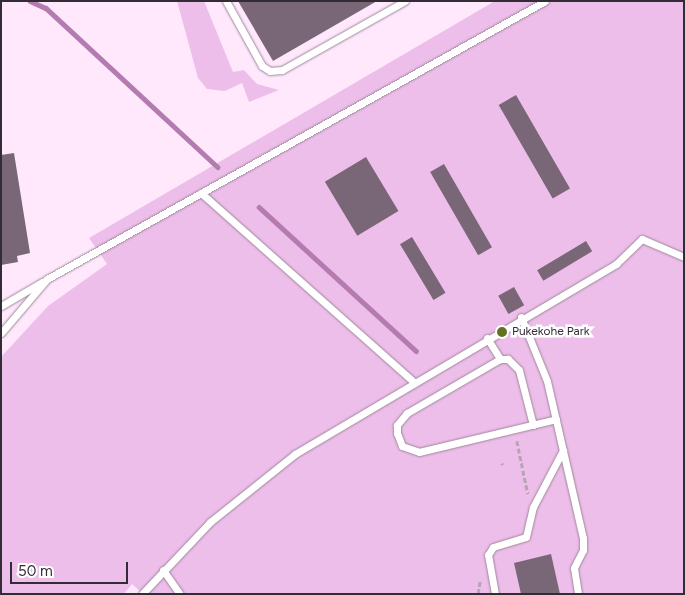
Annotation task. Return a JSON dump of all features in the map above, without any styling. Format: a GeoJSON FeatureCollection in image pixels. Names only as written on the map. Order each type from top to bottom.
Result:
{"type":"FeatureCollection","features":[{"type":"Feature","properties":{"kind":"lane"},"geometry":{"type":"LineString","coordinates":[[226,1],[262,66],[276,71],[405,1]]}},
{"type":"Feature","properties":{"kind":"lane"},"geometry":{"type":"LineString","coordinates":[[1,306],[546,1]]}},
{"type":"Feature","properties":{"kind":"lane"},"geometry":{"type":"LineString","coordinates":[[201,193],[414,382]]}},
{"type":"Feature","properties":{"kind":"lane"},"geometry":{"type":"LineString","coordinates":[[142,594],[210,522],[295,454],[521,317],[622,260],[642,239],[684,257]]}},
{"type":"Feature","properties":{"kind":"lane"},"geometry":{"type":"LineString","coordinates":[[1,333],[47,279]]}},
{"type":"Feature","properties":{"kind":"lane"},"geometry":{"type":"LineString","coordinates":[[521,317],[540,355],[583,538],[583,550],[574,568],[578,594]]}},
{"type":"Feature","properties":{"kind":"lane"},"geometry":{"type":"LineString","coordinates":[[486,338],[500,359]]}},
{"type":"Feature","properties":{"kind":"lane"},"geometry":{"type":"LineString","coordinates":[[533,425],[518,370],[508,359],[500,359],[406,413],[397,425],[398,440],[419,452],[533,425],[556,419]]}},
{"type":"Feature","properties":{"kind":"lane"},"geometry":{"type":"LineString","coordinates":[[495,594],[488,555],[493,548],[521,542],[531,516],[563,450]]}},
{"type":"Feature","properties":{"kind":"lane"},"geometry":{"type":"LineString","coordinates":[[163,570],[180,594]]}},
{"type":"Feature","properties":{"kind":"path"},"geometry":{"type":"LineString","coordinates":[[518,441],[531,516]]}},
{"type":"Feature","properties":{"kind":"shaded area"},"geometry":{"type":"Polygon","coordinates":[[[177,1],[204,1],[233,72],[244,70],[257,84],[279,90],[249,102],[242,83],[225,91],[207,89],[198,78],[177,1]]]}},
{"type":"Feature","properties":{"kind":"shaded area","name":"Pukekohe Park"},"geometry":{"type":"Polygon","coordinates":[[[495,1],[684,1],[684,594],[143,594],[132,584],[124,594],[1,594],[1,357],[48,306],[107,264],[89,238],[495,1]]]}},
{"type":"Feature","properties":{"kind":"building"},"geometry":{"type":"Polygon","coordinates":[[[238,1],[377,1],[273,61],[238,1]]]}},
{"type":"Feature","properties":{"kind":"building"},"geometry":{"type":"Polygon","coordinates":[[[516,95],[570,189],[553,199],[499,105],[516,95]]]}},
{"type":"Feature","properties":{"kind":"building"},"geometry":{"type":"Polygon","coordinates":[[[14,153],[30,253],[17,256],[18,262],[1,265],[1,155],[14,153]]]}},
{"type":"Feature","properties":{"kind":"building"},"geometry":{"type":"Polygon","coordinates":[[[366,157],[398,211],[357,236],[325,182],[366,157]]]}},
{"type":"Feature","properties":{"kind":"building"},"geometry":{"type":"Polygon","coordinates":[[[444,164],[492,247],[478,255],[430,172],[444,164]]]}},
{"type":"Feature","properties":{"kind":"building"},"geometry":{"type":"Polygon","coordinates":[[[412,237],[445,293],[433,300],[400,244],[412,237]]]}},
{"type":"Feature","properties":{"kind":"building"},"geometry":{"type":"Polygon","coordinates":[[[586,241],[592,251],[543,281],[537,270],[586,241]]]}},
{"type":"Feature","properties":{"kind":"building"},"geometry":{"type":"Polygon","coordinates":[[[514,287],[524,305],[508,314],[498,296],[514,287]]]}},
{"type":"Feature","properties":{"kind":"building"},"geometry":{"type":"Polygon","coordinates":[[[551,554],[560,594],[521,594],[514,563],[551,554]]]}},
{"type":"Feature","properties":{"kind":"waterway"},"geometry":{"type":"LineString","coordinates":[[30,1],[46,8],[218,167]]}},
{"type":"Feature","properties":{"kind":"waterway"},"geometry":{"type":"LineString","coordinates":[[259,207],[416,351]]}},
{"type":"Feature","properties":{"kind":"place","name":"Pukekohe Park"},"geometry":{"type":"Point","coordinates":[502,332]}}]}
